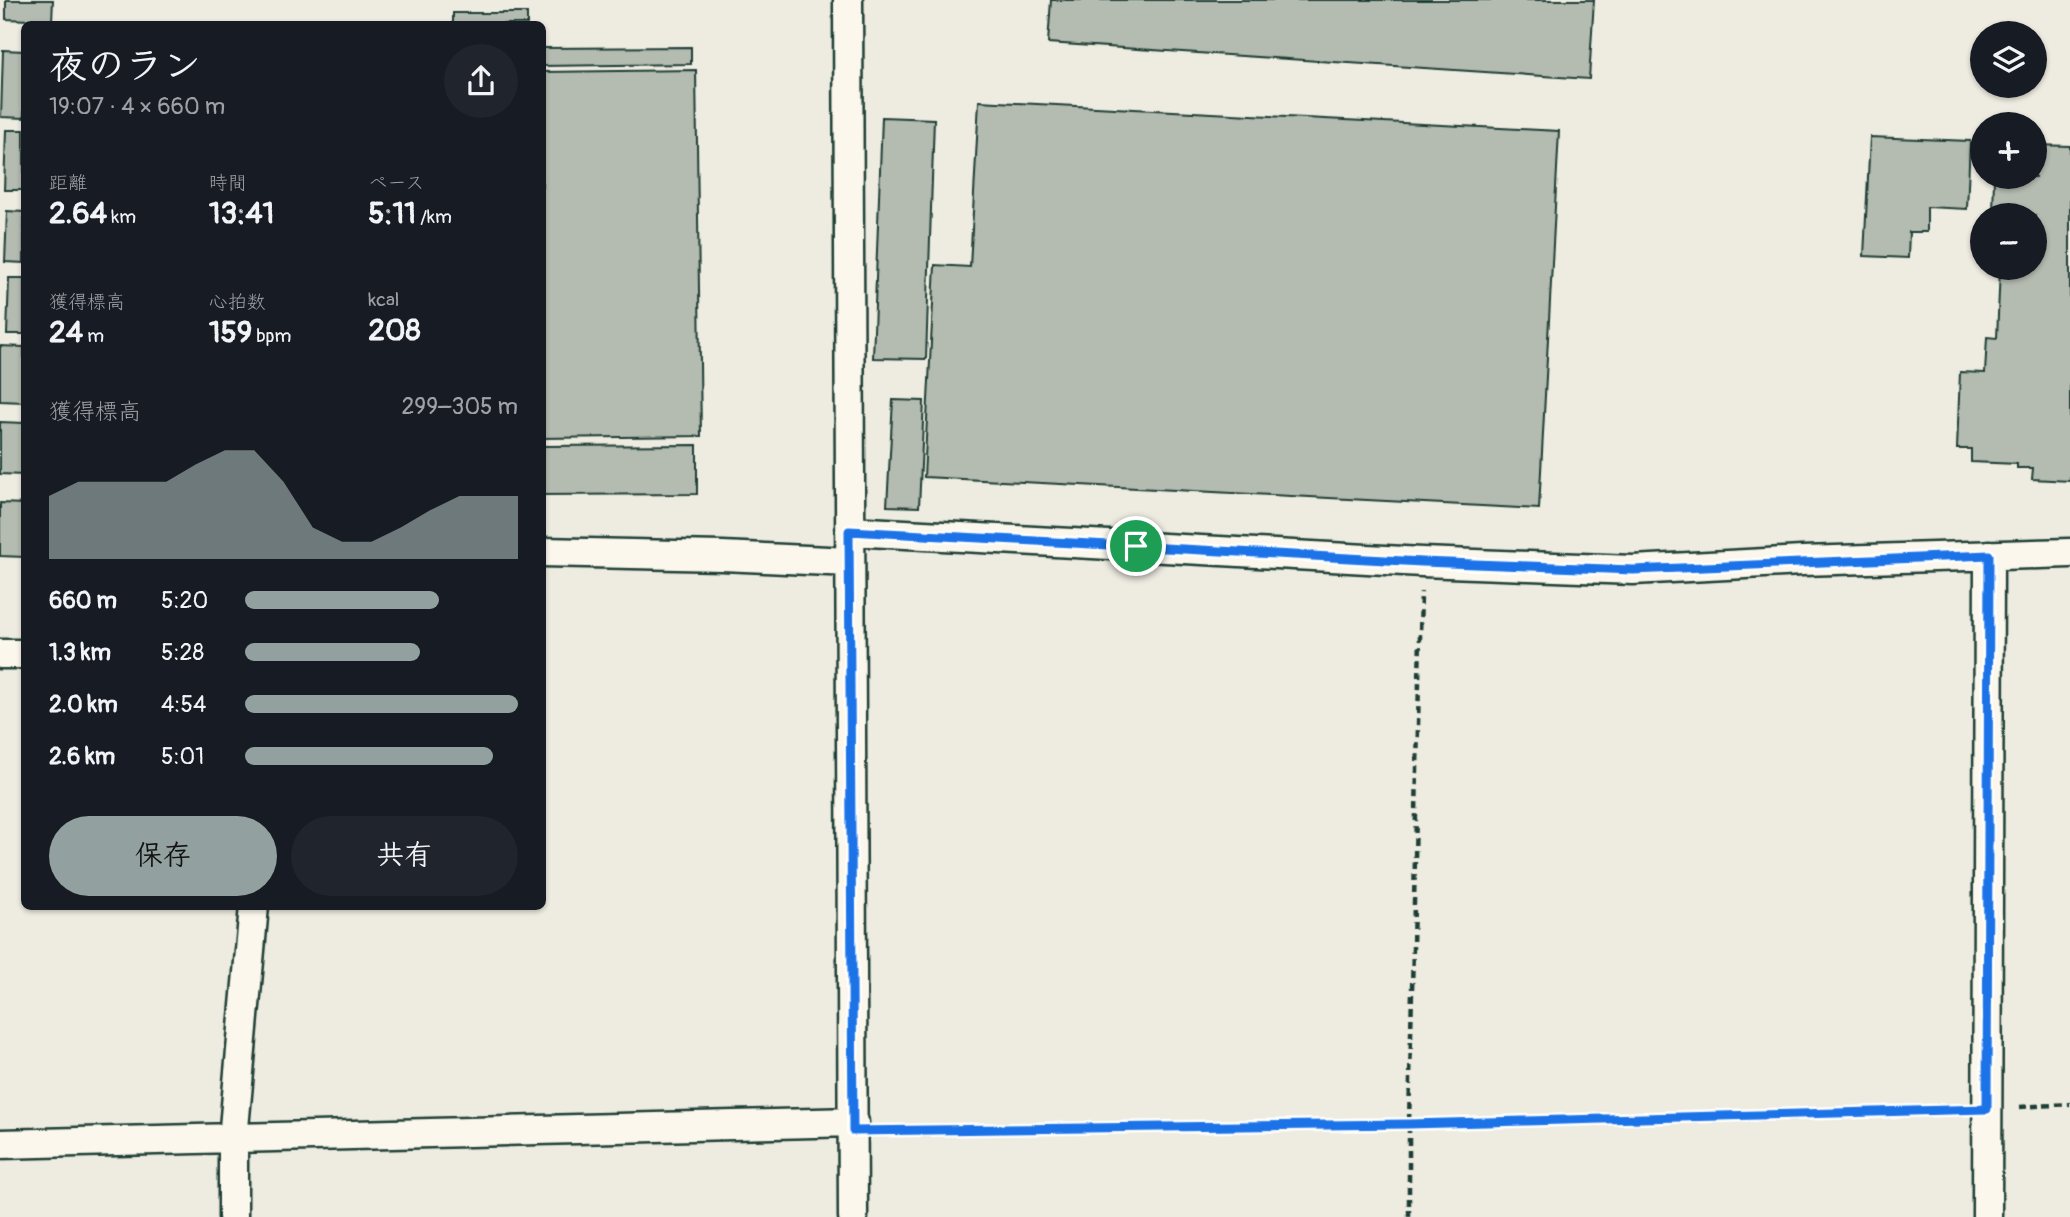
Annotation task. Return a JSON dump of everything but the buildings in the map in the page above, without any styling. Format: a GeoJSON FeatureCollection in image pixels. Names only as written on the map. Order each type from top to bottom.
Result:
{"type":"FeatureCollection","features":[{"type":"Feature","properties":{"kind":"street"},"geometry":{"type":"LineString","coordinates":[[848,0],[853,1217]]}},
{"type":"Feature","properties":{"kind":"street"},"geometry":{"type":"LineString","coordinates":[[849,531],[1422,562],[1633,570],[2070,553]]}},
{"type":"Feature","properties":{"kind":"street"},"geometry":{"type":"LineString","coordinates":[[546,552],[722,555],[850,562]]}},
{"type":"Feature","properties":{"kind":"street"},"geometry":{"type":"LineString","coordinates":[[1987,1217],[1989,555]]}},
{"type":"Feature","properties":{"kind":"street"},"geometry":{"type":"LineString","coordinates":[[0,654],[21,654]]}},
{"type":"Feature","properties":{"kind":"street"},"geometry":{"type":"LineString","coordinates":[[233,1217],[233,1139],[254,910]]}},
{"type":"Feature","properties":{"kind":"street"},"geometry":{"type":"LineString","coordinates":[[0,1144],[854,1127]]}},
{"type":"Feature","properties":{"kind":"path"},"geometry":{"type":"LineString","coordinates":[[1409,1217],[1422,562]]}},
{"type":"Feature","properties":{"kind":"path"},"geometry":{"type":"LineString","coordinates":[[854,1127],[1409,1124],[1987,1109],[2070,1104]]}},
{"type":"Feature","properties":{"kind":"route"},"geometry":{"type":"LineString","coordinates":[[849,531],[1136,546],[1422,562],[1633,570],[1989,555],[1987,1109],[1409,1124],[853,1131],[849,531]]}}]}
